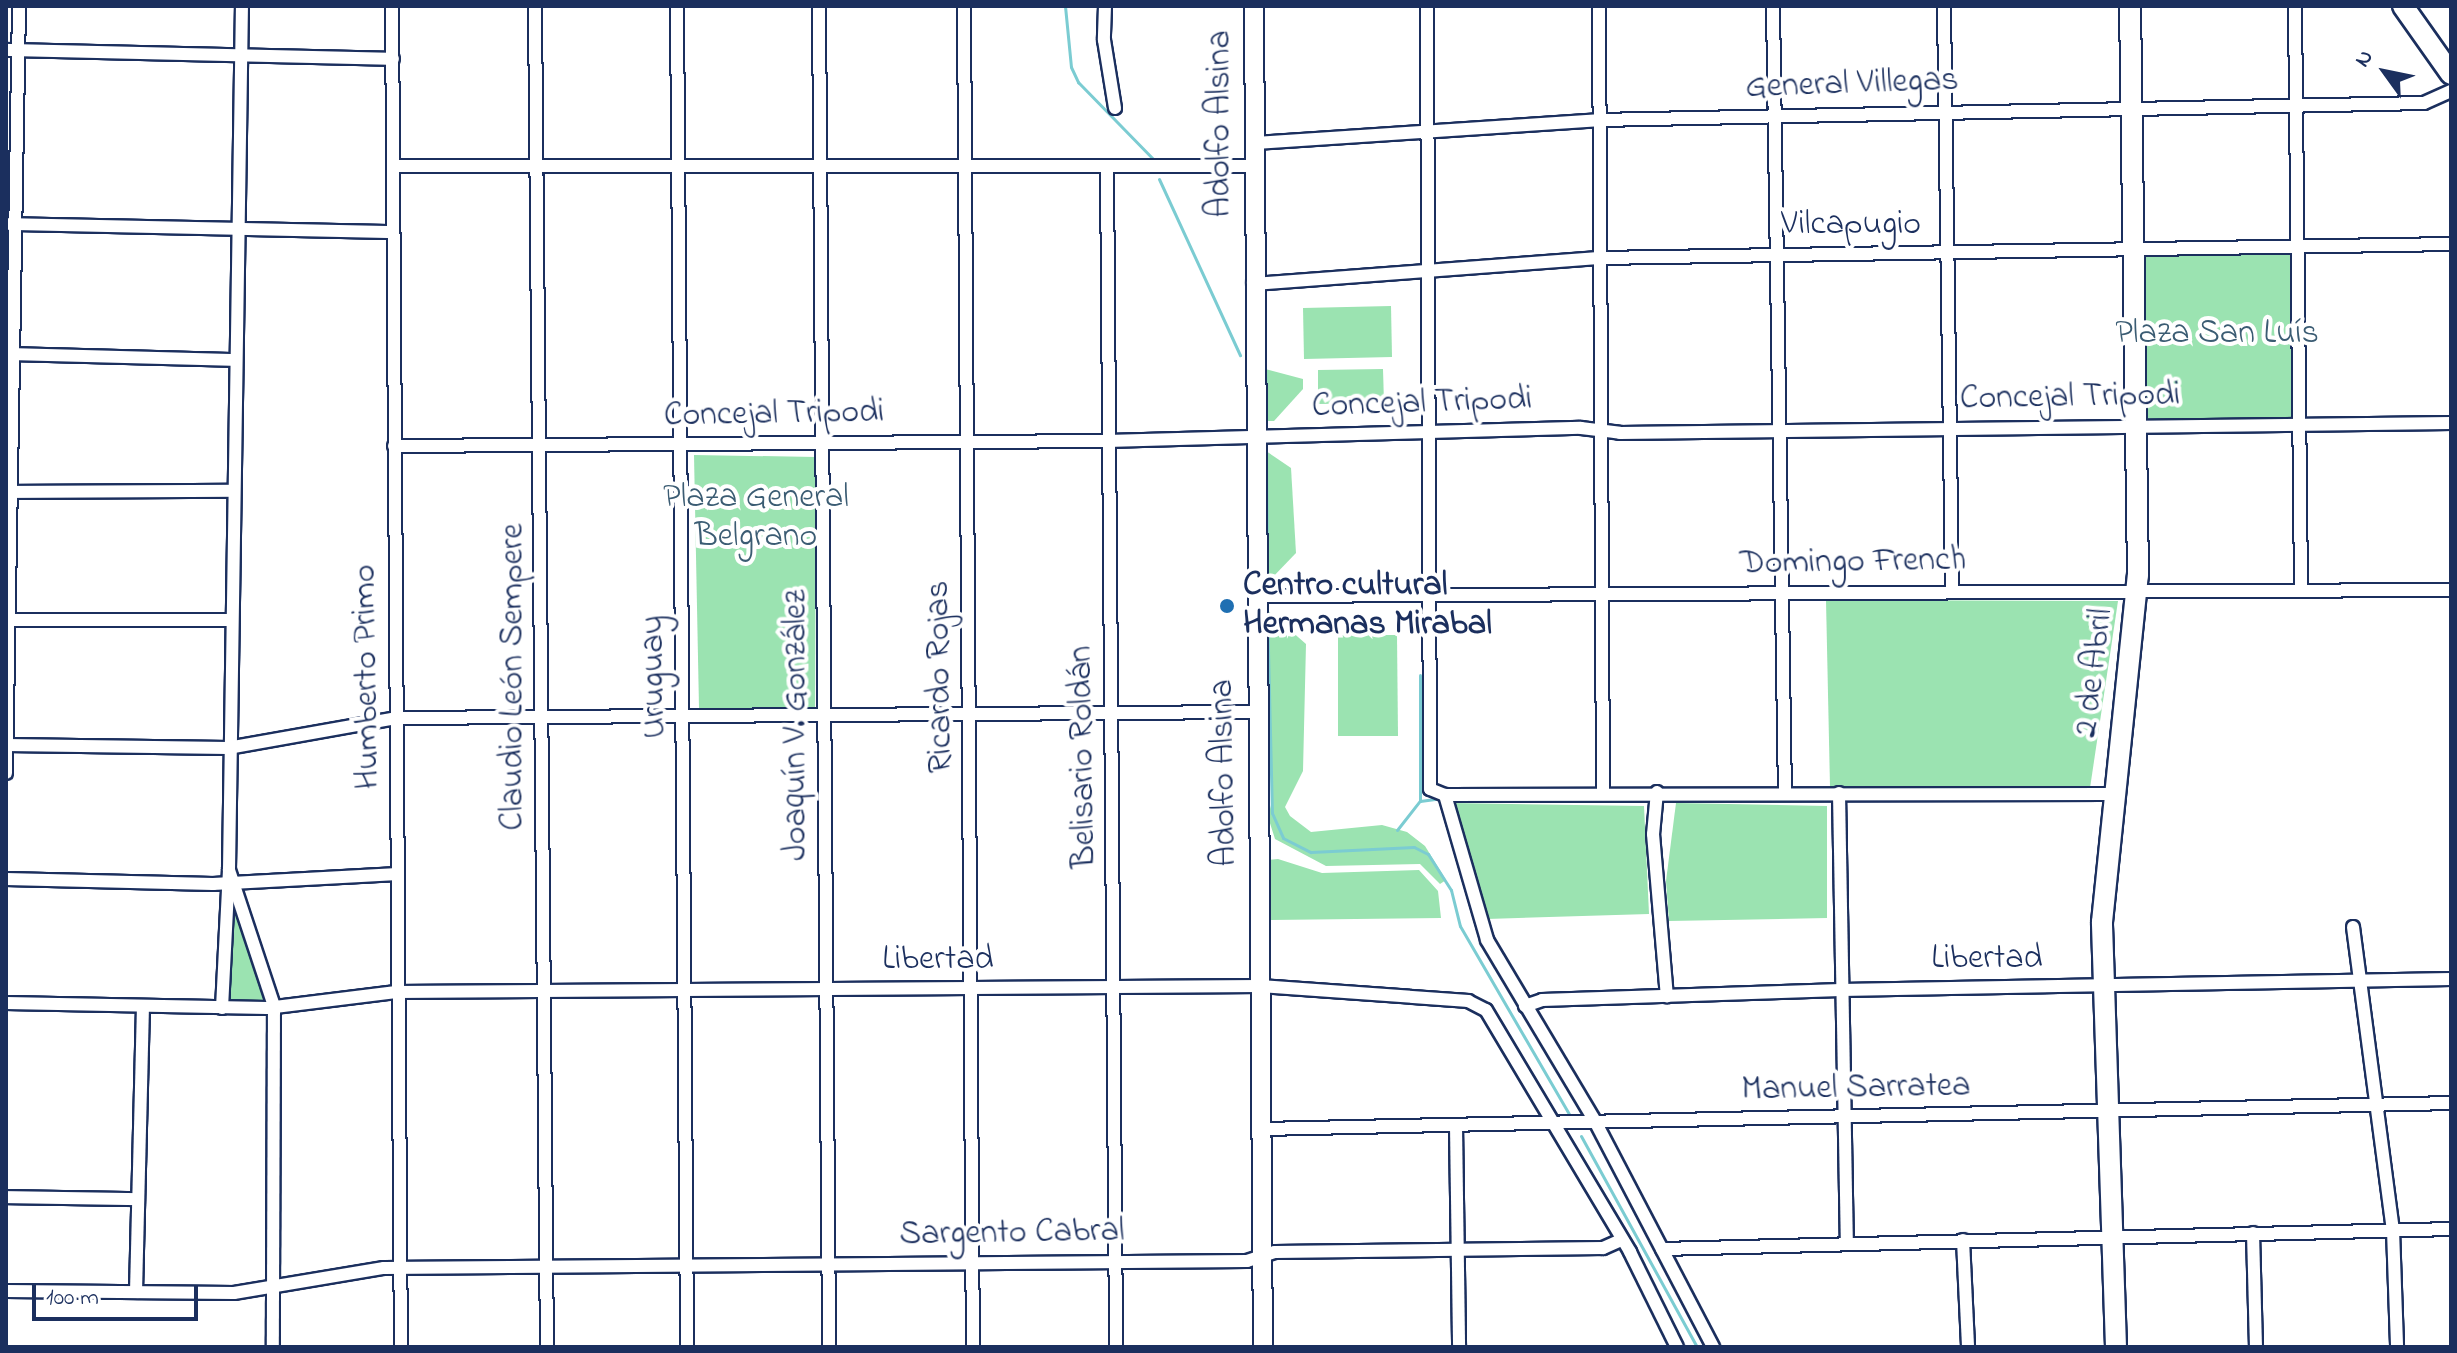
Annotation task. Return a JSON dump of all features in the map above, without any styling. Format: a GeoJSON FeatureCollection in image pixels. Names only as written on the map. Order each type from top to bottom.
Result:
{"type":"FeatureCollection","features":[{"type":"Feature","properties":{"kind":"main road","name":"2 de Abril"},"geometry":{"type":"LineString","coordinates":[[2116,1347],[2102,922],[2113,794],[2137,588],[2130,6]]}},
{"type":"Feature","properties":{"kind":"main road"},"geometry":{"type":"LineString","coordinates":[[2403,6],[2451,74]]}},
{"type":"Feature","properties":{"kind":"street"},"geometry":{"type":"LineString","coordinates":[[6,773],[12,50],[19,6]]}},
{"type":"Feature","properties":{"kind":"street"},"geometry":{"type":"LineString","coordinates":[[242,6],[228,748],[229,869],[274,1006],[273,1347]]}},
{"type":"Feature","properties":{"kind":"street","name":"Humberto Primo"},"geometry":{"type":"LineString","coordinates":[[392,6],[398,874],[396,992],[401,1347]]}},
{"type":"Feature","properties":{"kind":"street","name":"Claudio León Sempere"},"geometry":{"type":"LineString","coordinates":[[535,6],[547,1347]]}},
{"type":"Feature","properties":{"kind":"street","name":"Uruguay"},"geometry":{"type":"LineString","coordinates":[[677,6],[683,444],[687,1347]]}},
{"type":"Feature","properties":{"kind":"street","name":"Joaquín V. González"},"geometry":{"type":"LineString","coordinates":[[819,6],[829,1347]]}},
{"type":"Feature","properties":{"kind":"street","name":"Ricardo Rojas"},"geometry":{"type":"LineString","coordinates":[[964,6],[973,1347]]}},
{"type":"Feature","properties":{"kind":"street"},"geometry":{"type":"LineString","coordinates":[[1105,6],[1104,40],[1115,108]]}},
{"type":"Feature","properties":{"kind":"street","name":"Adolfo Alsina"},"geometry":{"type":"LineString","coordinates":[[1254,6],[1255,712],[1263,1347]]}},
{"type":"Feature","properties":{"kind":"street"},"geometry":{"type":"LineString","coordinates":[[1427,6],[1429,782],[1434,793],[2113,794]]}},
{"type":"Feature","properties":{"kind":"street"},"geometry":{"type":"LineString","coordinates":[[1599,6],[1599,595],[1603,793]]}},
{"type":"Feature","properties":{"kind":"street"},"geometry":{"type":"LineString","coordinates":[[1773,6],[1785,793]]}},
{"type":"Feature","properties":{"kind":"street"},"geometry":{"type":"LineString","coordinates":[[1944,6],[1952,589]]}},
{"type":"Feature","properties":{"kind":"street"},"geometry":{"type":"LineString","coordinates":[[2295,6],[2301,590]]}},
{"type":"Feature","properties":{"kind":"street"},"geometry":{"type":"LineString","coordinates":[[12,50],[393,59]]}},
{"type":"Feature","properties":{"kind":"street","name":"General Villegas"},"geometry":{"type":"LineString","coordinates":[[1254,143],[1599,120],[1947,109],[2424,103],[2451,91]]}},
{"type":"Feature","properties":{"kind":"street"},"geometry":{"type":"LineString","coordinates":[[393,166],[678,170],[1253,166]]}},
{"type":"Feature","properties":{"kind":"street","name":"Belisario Roldán"},"geometry":{"type":"LineString","coordinates":[[1107,166],[1116,1347]]}},
{"type":"Feature","properties":{"kind":"street"},"geometry":{"type":"LineString","coordinates":[[10,224],[393,232]]}},
{"type":"Feature","properties":{"kind":"street","name":"Vilcapugio"},"geometry":{"type":"LineString","coordinates":[[1253,284],[1599,258],[2451,244]]}},
{"type":"Feature","properties":{"kind":"street"},"geometry":{"type":"LineString","coordinates":[[10,354],[234,360]]}},
{"type":"Feature","properties":{"kind":"street","name":"Concejal Tripodi"},"geometry":{"type":"LineString","coordinates":[[394,446],[1107,441],[1430,432],[2451,423]]}},
{"type":"Feature","properties":{"kind":"street"},"geometry":{"type":"LineString","coordinates":[[8,492],[232,491]]}},
{"type":"Feature","properties":{"kind":"street","name":"Domingo French"},"geometry":{"type":"LineString","coordinates":[[1256,596],[1430,597],[2137,588],[2451,590]]}},
{"type":"Feature","properties":{"kind":"street"},"geometry":{"type":"LineString","coordinates":[[7,620],[231,620]]}},
{"type":"Feature","properties":{"kind":"street"},"geometry":{"type":"LineString","coordinates":[[6,745],[228,748],[397,718],[826,718],[1255,712]]}},
{"type":"Feature","properties":{"kind":"street"},"geometry":{"type":"LineString","coordinates":[[1657,792],[1653,834],[1667,996]]}},
{"type":"Feature","properties":{"kind":"street"},"geometry":{"type":"LineString","coordinates":[[1839,793],[1847,1242]]}},
{"type":"Feature","properties":{"kind":"street"},"geometry":{"type":"LineString","coordinates":[[1445,795],[1487,940],[1662,1249],[1713,1347]]}},
{"type":"Feature","properties":{"kind":"street"},"geometry":{"type":"LineString","coordinates":[[6,879],[232,883],[398,874]]}},
{"type":"Feature","properties":{"kind":"street"},"geometry":{"type":"LineString","coordinates":[[222,1008],[232,883]]}},
{"type":"Feature","properties":{"kind":"street"},"geometry":{"type":"LineString","coordinates":[[2353,927],[2393,1230],[2397,1347]]}},
{"type":"Feature","properties":{"kind":"street","name":"Libertad"},"geometry":{"type":"LineString","coordinates":[[1525,1006],[1542,1000],[1841,990],[2451,979]]}},
{"type":"Feature","properties":{"kind":"street","name":"Libertad"},"geometry":{"type":"LineString","coordinates":[[6,1003],[222,1008],[274,1006],[396,992],[1260,986],[1479,1004],[1551,1124]]}},
{"type":"Feature","properties":{"kind":"street"},"geometry":{"type":"LineString","coordinates":[[136,1292],[143,1007]]}},
{"type":"Feature","properties":{"kind":"street","name":"Manuel Sarratea"},"geometry":{"type":"LineString","coordinates":[[1262,1129],[2451,1103]]}},
{"type":"Feature","properties":{"kind":"street"},"geometry":{"type":"LineString","coordinates":[[1551,1124],[1621,1240],[1677,1347]]}},
{"type":"Feature","properties":{"kind":"street"},"geometry":{"type":"LineString","coordinates":[[1456,1126],[1459,1347]]}},
{"type":"Feature","properties":{"kind":"street"},"geometry":{"type":"LineString","coordinates":[[6,1197],[137,1199]]}},
{"type":"Feature","properties":{"kind":"street"},"geometry":{"type":"LineString","coordinates":[[1662,1249],[2451,1229]]}},
{"type":"Feature","properties":{"kind":"street"},"geometry":{"type":"LineString","coordinates":[[2253,1233],[2256,1347]]}},
{"type":"Feature","properties":{"kind":"street","name":"Sargento Cabral"},"geometry":{"type":"LineString","coordinates":[[6,1291],[234,1293],[400,1267],[1247,1261],[1262,1256],[1603,1248],[1621,1240]]}},
{"type":"Feature","properties":{"kind":"street"},"geometry":{"type":"LineString","coordinates":[[1963,1240],[1968,1347]]}},
{"type":"Feature","properties":{"kind":"green space","name":"Plaza San Luís"},"geometry":{"type":"Polygon","coordinates":[[[2299,246],[2300,424],[2135,424],[2134,249],[2299,246]]]}},
{"type":"Feature","properties":{"kind":"green space"},"geometry":{"type":"Polygon","coordinates":[[[1391,306],[1392,357],[1304,359],[1303,308],[1391,306]]]}},
{"type":"Feature","properties":{"kind":"green space"},"geometry":{"type":"Polygon","coordinates":[[[1265,369],[1303,379],[1303,389],[1274,421],[1266,421],[1265,369]]]}},
{"type":"Feature","properties":{"kind":"green space"},"geometry":{"type":"Polygon","coordinates":[[[1383,369],[1384,403],[1318,404],[1318,370],[1383,369]]]}},
{"type":"Feature","properties":{"kind":"green space"},"geometry":{"type":"Polygon","coordinates":[[[1266,451],[1291,468],[1296,553],[1267,583],[1266,451]]]}},
{"type":"Feature","properties":{"kind":"green space","name":"Plaza General Belgrano"},"geometry":{"type":"Polygon","coordinates":[[[694,455],[816,457],[815,709],[699,708],[694,455]]]}},
{"type":"Feature","properties":{"kind":"green space"},"geometry":{"type":"Polygon","coordinates":[[[1826,600],[2118,601],[2090,788],[1830,787],[1826,600]]]}},
{"type":"Feature","properties":{"kind":"green space"},"geometry":{"type":"Polygon","coordinates":[[[1267,610],[1306,644],[1303,771],[1285,807],[1290,816],[1311,832],[1382,825],[1407,832],[1425,846],[1446,880],[1440,884],[1420,864],[1326,866],[1275,839],[1268,817],[1272,801],[1267,610]]]}},
{"type":"Feature","properties":{"kind":"green space"},"geometry":{"type":"Polygon","coordinates":[[[1338,635],[1397,635],[1398,736],[1338,736],[1338,635]]]}},
{"type":"Feature","properties":{"kind":"green space"},"geometry":{"type":"Polygon","coordinates":[[[1451,803],[1644,806],[1649,914],[1487,919],[1451,803]]]}},
{"type":"Feature","properties":{"kind":"green space"},"geometry":{"type":"Polygon","coordinates":[[[1676,803],[1827,806],[1827,918],[1669,921],[1666,881],[1676,803]]]}},
{"type":"Feature","properties":{"kind":"green space"},"geometry":{"type":"Polygon","coordinates":[[[1278,859],[1322,873],[1419,870],[1438,891],[1441,918],[1266,920],[1266,860],[1278,859]]]}},
{"type":"Feature","properties":{"kind":"green space"},"geometry":{"type":"Polygon","coordinates":[[[232,904],[268,997],[264,1003],[229,1003],[232,904]]]}},
{"type":"Feature","properties":{"kind":"waterway"},"geometry":{"type":"LineString","coordinates":[[1065,6],[1071,67],[1078,82],[1154,160]]}},
{"type":"Feature","properties":{"kind":"waterway"},"geometry":{"type":"LineString","coordinates":[[1159,179],[1240,355]]}},
{"type":"Feature","properties":{"kind":"waterway"},"geometry":{"type":"LineString","coordinates":[[1265,369],[1266,421]]}},
{"type":"Feature","properties":{"kind":"waterway"},"geometry":{"type":"LineString","coordinates":[[1266,464],[1267,583]]}},
{"type":"Feature","properties":{"kind":"waterway"},"geometry":{"type":"LineString","coordinates":[[1267,610],[1272,813],[1283,838],[1311,852],[1414,847],[1428,854],[1451,890],[1460,926],[1570,1116]]}},
{"type":"Feature","properties":{"kind":"waterway"},"geometry":{"type":"LineString","coordinates":[[1420,675],[1420,801]]}},
{"type":"Feature","properties":{"kind":"waterway"},"geometry":{"type":"LineString","coordinates":[[1397,830],[1420,801],[1435,799]]}},
{"type":"Feature","properties":{"kind":"waterway"},"geometry":{"type":"LineString","coordinates":[[1581,1136],[1697,1347]]}},
{"type":"Feature","properties":{"kind":"place","name":"Centro cultural Hermanas Mirabal"},"geometry":{"type":"Point","coordinates":[1227,606]}}]}
